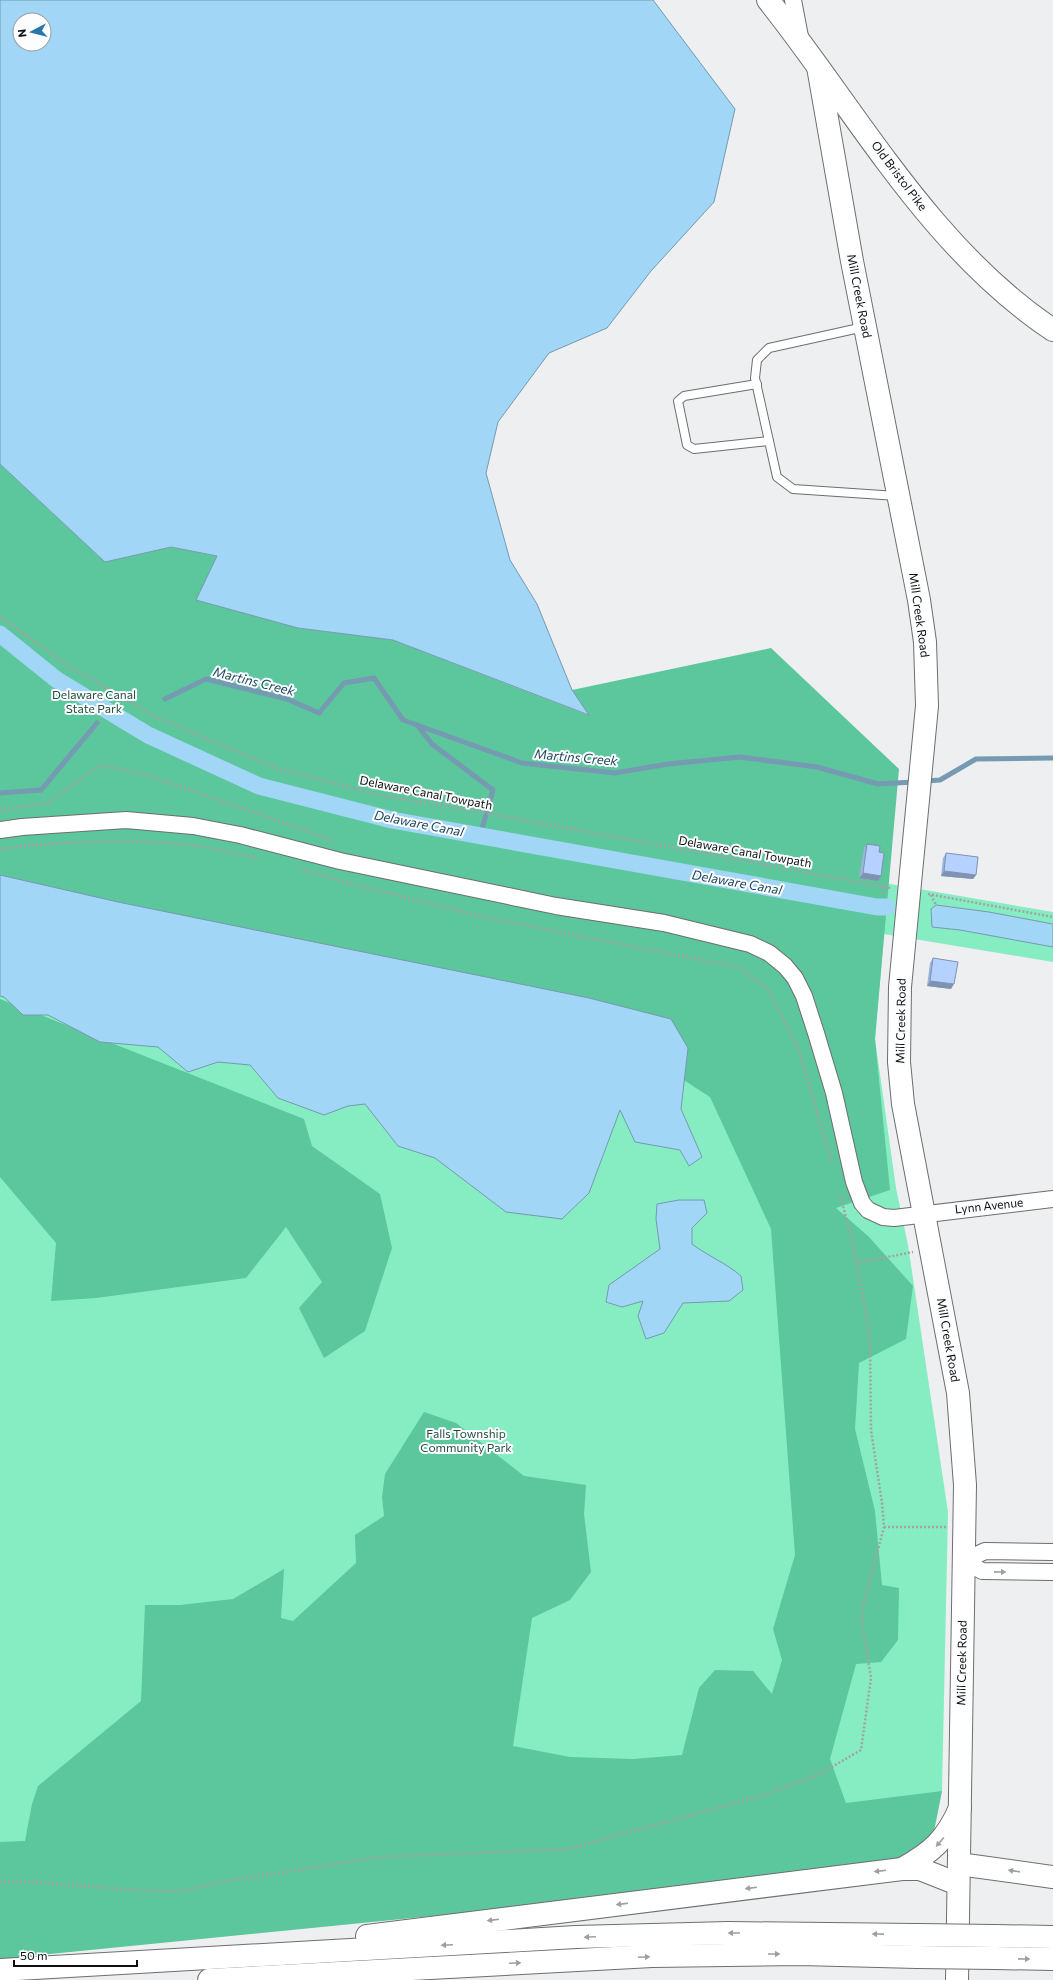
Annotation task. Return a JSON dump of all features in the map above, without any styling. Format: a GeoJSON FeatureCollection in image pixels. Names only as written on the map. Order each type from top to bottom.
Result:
{"type":"FeatureCollection","features":[{"type":"Feature","properties":{"kind":"main road","name":"Old Bristol Pike"},"geometry":{"type":"LineString","coordinates":[[768,0],[914,197],[953,243],[1012,299],[1053,330]]}},
{"type":"Feature","properties":{"kind":"main road","name":"Mill Creek Road"},"geometry":{"type":"LineString","coordinates":[[818,67],[865,327],[925,642],[927,706],[917,799],[900,994],[898,1037],[903,1104],[958,1393],[964,1470],[964,1561],[957,1980]]}},
{"type":"Feature","properties":{"kind":"main road"},"geometry":{"type":"LineString","coordinates":[[902,1869],[935,1848],[952,1826],[960,1808]]}},
{"type":"Feature","properties":{"kind":"main road"},"geometry":{"type":"LineString","coordinates":[[172,1960],[902,1869],[920,1869],[959,1874],[1053,1876]]}},
{"type":"Feature","properties":{"kind":"main road"},"geometry":{"type":"LineString","coordinates":[[0,1970],[651,1935],[801,1933],[1053,1937]]}},
{"type":"Feature","properties":{"kind":"main road"},"geometry":{"type":"LineString","coordinates":[[209,1980],[645,1956],[794,1954],[1053,1959]]}},
{"type":"Feature","properties":{"kind":"main road"},"geometry":{"type":"LineString","coordinates":[[294,1975],[402,1980]]}},
{"type":"Feature","properties":{"kind":"street"},"geometry":{"type":"LineString","coordinates":[[794,0],[802,45]]}},
{"type":"Feature","properties":{"kind":"street","name":"Lynn Avenue"},"geometry":{"type":"LineString","coordinates":[[0,830],[22,827],[126,820],[193,826],[240,835],[325,857],[556,906],[664,923],[750,944],[769,953],[785,966],[795,978],[804,996],[834,1093],[854,1182],[862,1203],[868,1210],[883,1217],[894,1218],[924,1213],[1053,1199]]}},
{"type":"Feature","properties":{"kind":"street"},"geometry":{"type":"LineString","coordinates":[[964,1561],[985,1551],[1053,1552]]}},
{"type":"Feature","properties":{"kind":"street"},"geometry":{"type":"LineString","coordinates":[[964,1561],[982,1571],[1053,1572]]}},
{"type":"Feature","properties":{"kind":"lane"},"geometry":{"type":"LineString","coordinates":[[865,327],[769,348],[757,360],[755,378],[777,477],[793,489],[898,496]]}},
{"type":"Feature","properties":{"kind":"lane"},"geometry":{"type":"LineString","coordinates":[[757,384],[684,396],[678,401],[687,445],[694,449],[769,441]]}},
{"type":"Feature","properties":{"kind":"path","name":"Delaware Canal Towpath"},"geometry":{"type":"LineString","coordinates":[[0,617],[70,667],[156,717],[276,768],[379,795],[492,814],[885,886],[883,894]]}},
{"type":"Feature","properties":{"kind":"path"},"geometry":{"type":"LineString","coordinates":[[0,810],[48,803],[100,765],[144,774],[330,839],[325,857]]}},
{"type":"Feature","properties":{"kind":"path"},"geometry":{"type":"LineString","coordinates":[[0,849],[34,845],[134,842],[209,848],[260,858]]}},
{"type":"Feature","properties":{"kind":"path"},"geometry":{"type":"LineString","coordinates":[[296,868],[356,885],[488,918],[738,967],[767,988],[798,1047],[834,1171]]}},
{"type":"Feature","properties":{"kind":"path"},"geometry":{"type":"LineString","coordinates":[[936,905],[931,895],[1053,917]]}},
{"type":"Feature","properties":{"kind":"path"},"geometry":{"type":"LineString","coordinates":[[0,1882],[30,1882],[146,1891],[182,1891],[216,1883],[379,1857],[568,1849],[767,1794],[818,1775],[861,1750],[871,1678],[861,1614],[884,1527],[882,1503],[871,1430],[870,1342],[868,1318],[857,1263],[840,1194]]}},
{"type":"Feature","properties":{"kind":"path"},"geometry":{"type":"LineString","coordinates":[[857,1263],[931,1249]]}},
{"type":"Feature","properties":{"kind":"path"},"geometry":{"type":"LineString","coordinates":[[884,1527],[964,1527]]}},
{"type":"Feature","properties":{"kind":"green space","name":"Delaware Canal State Park"},"geometry":{"type":"Polygon","coordinates":[[[0,464],[105,562],[171,547],[217,556],[197,600],[298,628],[393,640],[588,715],[572,690],[771,648],[899,769],[875,1039],[890,1190],[836,1208],[869,1237],[913,1286],[906,1339],[859,1363],[855,1429],[875,1511],[882,1585],[899,1588],[898,1640],[881,1662],[856,1664],[830,1759],[846,1803],[942,1791],[934,1831],[912,1852],[895,1859],[523,1907],[0,1959],[0,1842],[25,1841],[32,1804],[38,1786],[141,1701],[145,1605],[180,1605],[233,1599],[284,1569],[281,1618],[293,1621],[356,1563],[355,1535],[384,1516],[382,1497],[385,1474],[424,1412],[456,1423],[524,1476],[586,1485],[584,1514],[591,1572],[570,1600],[532,1618],[513,1746],[570,1757],[633,1759],[682,1755],[699,1688],[715,1670],[753,1671],[772,1694],[782,1660],[773,1629],[795,1555],[771,1229],[710,1097],[628,1044],[0,907],[0,464]]]}},
{"type":"Feature","properties":{"kind":"green space","name":"Falls Township Community Park"},"geometry":{"type":"Polygon","coordinates":[[[0,606],[668,842],[896,885],[1053,912],[1053,962],[884,934],[875,1039],[896,1188],[908,1245],[948,1512],[942,1791],[934,1831],[0,1959],[0,606]]]}},
{"type":"Feature","properties":{"kind":"green space"},"geometry":{"type":"Polygon","coordinates":[[[0,999],[304,1119],[312,1146],[380,1194],[392,1248],[365,1331],[324,1358],[299,1308],[322,1282],[286,1227],[246,1278],[96,1298],[51,1301],[56,1243],[0,1177],[0,999]]]}},
{"type":"Feature","properties":{"kind":"water"},"geometry":{"type":"Polygon","coordinates":[[[0,0],[653,0],[735,109],[714,202],[651,271],[607,328],[549,353],[498,422],[486,473],[510,560],[537,604],[572,690],[589,715],[393,640],[298,628],[196,600],[217,556],[171,547],[105,562],[0,464],[0,0]]]}},
{"type":"Feature","properties":{"kind":"water"},"geometry":{"type":"Polygon","coordinates":[[[0,875],[118,902],[589,998],[671,1019],[688,1048],[681,1109],[702,1157],[689,1166],[680,1150],[635,1142],[620,1110],[589,1193],[562,1219],[506,1212],[435,1158],[398,1146],[365,1104],[348,1106],[324,1115],[278,1098],[250,1065],[218,1062],[188,1072],[158,1047],[100,1042],[48,1015],[23,1015],[4,997],[0,996],[0,875]]]}},
{"type":"Feature","properties":{"kind":"water"},"geometry":{"type":"Polygon","coordinates":[[[936,905],[989,912],[1053,924],[1053,947],[960,930],[932,927],[931,909],[936,905]]]}},
{"type":"Feature","properties":{"kind":"water"},"geometry":{"type":"Polygon","coordinates":[[[679,1200],[704,1200],[707,1213],[692,1228],[692,1244],[741,1276],[743,1290],[729,1301],[683,1303],[664,1333],[646,1339],[638,1316],[643,1301],[622,1307],[606,1302],[609,1285],[660,1249],[656,1219],[657,1204],[679,1200]]]}},
{"type":"Feature","properties":{"kind":"building"},"geometry":{"type":"Polygon","coordinates":[[[867,844],[880,846],[879,852],[884,853],[881,876],[863,873],[867,844]]]}},
{"type":"Feature","properties":{"kind":"building"},"geometry":{"type":"Polygon","coordinates":[[[946,853],[978,857],[976,875],[944,871],[946,853]]]}},
{"type":"Feature","properties":{"kind":"building"},"geometry":{"type":"Polygon","coordinates":[[[933,958],[958,962],[954,984],[930,981],[933,958]]]}},
{"type":"Feature","properties":{"kind":"waterway","name":"Delaware Canal"},"geometry":{"type":"LineString","coordinates":[[0,634],[57,680],[148,735],[259,786],[392,820],[877,907],[887,907]]}},
{"type":"Feature","properties":{"kind":"waterway","name":"Martins Creek"},"geometry":{"type":"LineString","coordinates":[[165,699],[206,679],[287,699],[319,713],[344,683],[374,678],[403,720],[522,763],[615,773],[668,764],[740,757],[817,767],[878,784],[914,782]]}},
{"type":"Feature","properties":{"kind":"waterway","name":"Martins Creek"},"geometry":{"type":"LineString","coordinates":[[0,793],[41,790],[97,723]]}},
{"type":"Feature","properties":{"kind":"waterway"},"geometry":{"type":"LineString","coordinates":[[418,726],[432,744],[493,790],[480,836]]}},
{"type":"Feature","properties":{"kind":"waterway","name":"Martins Creek"},"geometry":{"type":"LineString","coordinates":[[926,781],[940,780],[976,759],[1053,758]]}}]}
